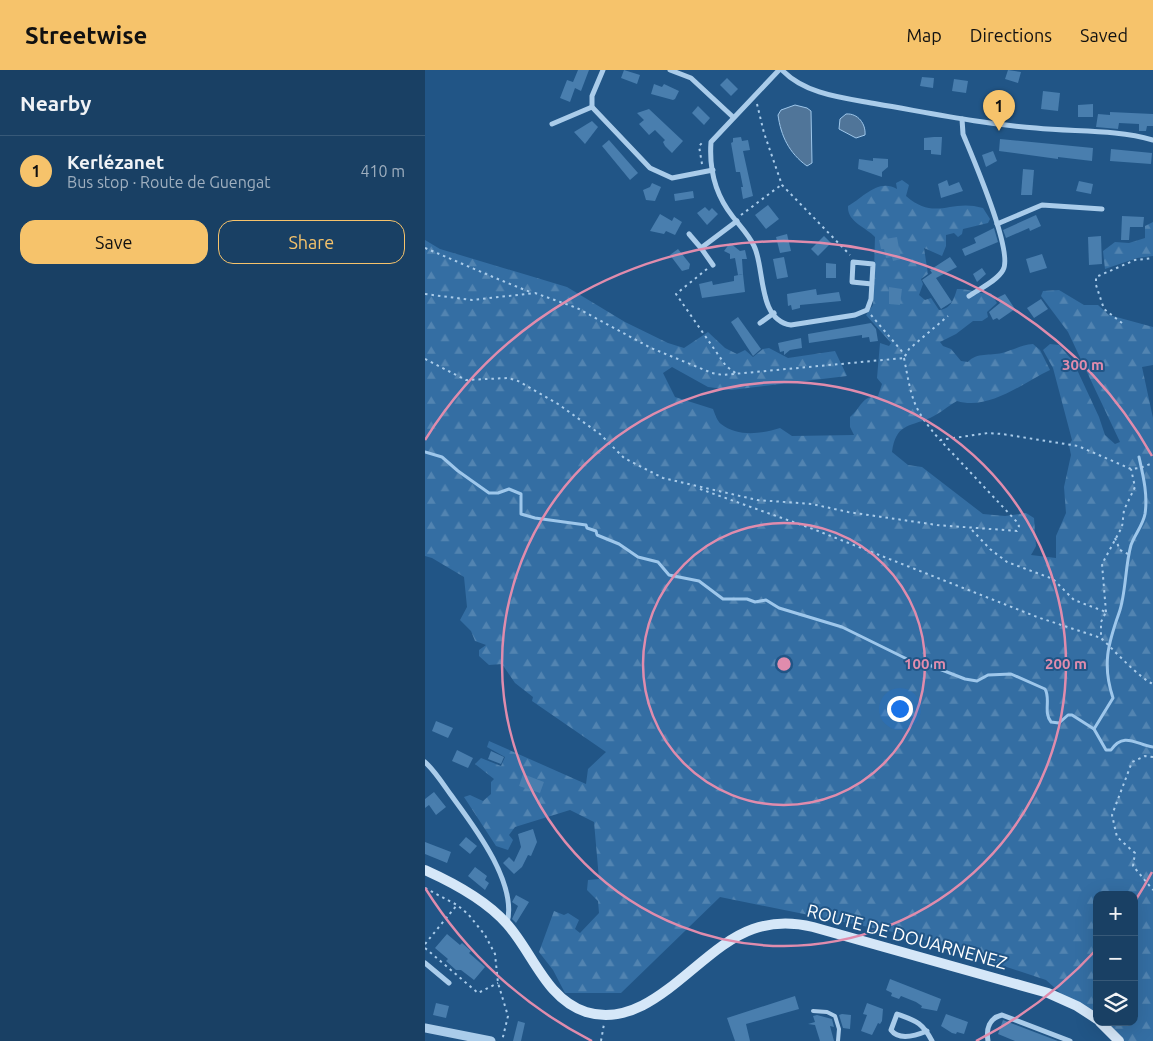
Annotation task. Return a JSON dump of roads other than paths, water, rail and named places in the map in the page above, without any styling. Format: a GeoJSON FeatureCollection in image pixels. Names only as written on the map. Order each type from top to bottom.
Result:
{"type":"FeatureCollection","features":[{"type":"Feature","properties":{"kind":"main road","name":"ROUTE DE DOUARNENEZ"},"geometry":{"type":"LineString","coordinates":[[425,870],[468,893],[507,923],[548,983],[559,995],[579,1009],[606,1014],[627,1011],[653,1000],[708,956],[743,934],[769,924],[787,923],[813,926],[1049,993],[1077,1006],[1093,1016]]}},
{"type":"Feature","properties":{"kind":"main road"},"geometry":{"type":"LineString","coordinates":[[1104,1026],[1119,1041]]}},
{"type":"Feature","properties":{"kind":"street"},"geometry":{"type":"LineString","coordinates":[[603,70],[592,96],[592,107],[650,168],[672,178],[713,170]]}},
{"type":"Feature","properties":{"kind":"street"},"geometry":{"type":"LineString","coordinates":[[672,70],[691,78],[733,117]]}},
{"type":"Feature","properties":{"kind":"street"},"geometry":{"type":"LineString","coordinates":[[872,284],[851,282],[853,262],[873,264],[872,284],[871,299],[867,310],[855,315],[791,325],[784,323],[764,296],[755,248],[718,194],[713,170],[711,142],[733,117],[781,70],[799,83],[824,94],[961,119],[1037,128],[1136,136],[1153,140]]}},
{"type":"Feature","properties":{"kind":"street"},"geometry":{"type":"LineString","coordinates":[[552,124],[592,107]]}},
{"type":"Feature","properties":{"kind":"street"},"geometry":{"type":"LineString","coordinates":[[961,119],[963,134],[1004,244],[1004,269],[969,296]]}},
{"type":"Feature","properties":{"kind":"street"},"geometry":{"type":"LineString","coordinates":[[997,224],[1042,205],[1102,209]]}},
{"type":"Feature","properties":{"kind":"street"},"geometry":{"type":"LineString","coordinates":[[701,248],[736,220]]}},
{"type":"Feature","properties":{"kind":"street"},"geometry":{"type":"LineString","coordinates":[[689,234],[713,265]]}},
{"type":"Feature","properties":{"kind":"street"},"geometry":{"type":"LineString","coordinates":[[760,323],[774,312]]}},
{"type":"Feature","properties":{"kind":"street"},"geometry":{"type":"LineString","coordinates":[[425,762],[475,828],[494,860],[507,903],[507,923]]}},
{"type":"Feature","properties":{"kind":"street"},"geometry":{"type":"LineString","coordinates":[[425,963],[449,983]]}},
{"type":"Feature","properties":{"kind":"street"},"geometry":{"type":"LineString","coordinates":[[927,1031],[902,1038],[895,1036],[891,1030],[897,1014],[918,1022],[927,1031],[932,1041]]}},
{"type":"Feature","properties":{"kind":"street"},"geometry":{"type":"LineString","coordinates":[[988,1041],[989,1024],[994,1018],[1002,1015],[1070,1041]]}},
{"type":"Feature","properties":{"kind":"street"},"geometry":{"type":"LineString","coordinates":[[425,1028],[491,1041]]}},
{"type":"Feature","properties":{"kind":"lane"},"geometry":{"type":"LineString","coordinates":[[813,1011],[827,1012],[835,1016],[839,1029],[838,1041]]}},
{"type":"Feature","properties":{"kind":"waterway"},"geometry":{"type":"LineString","coordinates":[[425,452],[442,457],[489,493],[498,493],[509,489],[521,494],[521,514],[535,518],[586,525],[587,528],[596,531],[597,535],[619,544],[638,557],[658,562],[669,575],[699,581],[723,599],[747,599],[755,602],[766,600],[779,608],[842,627],[909,660],[929,665],[965,679],[977,681],[988,675],[1011,674],[1045,689],[1047,693],[1048,714],[1051,722],[1059,723],[1068,715],[1072,715],[1094,729],[1106,750],[1111,750],[1116,744],[1126,740],[1153,747]]}},
{"type":"Feature","properties":{"kind":"waterway"},"geometry":{"type":"LineString","coordinates":[[1094,729],[1113,698],[1107,665],[1109,645],[1121,605],[1131,545],[1145,514],[1145,492],[1139,457]]}},
{"type":"Feature","properties":{"kind":"place","name":"Kerlézanet"},"geometry":{"type":"Point","coordinates":[999,131]}}]}
